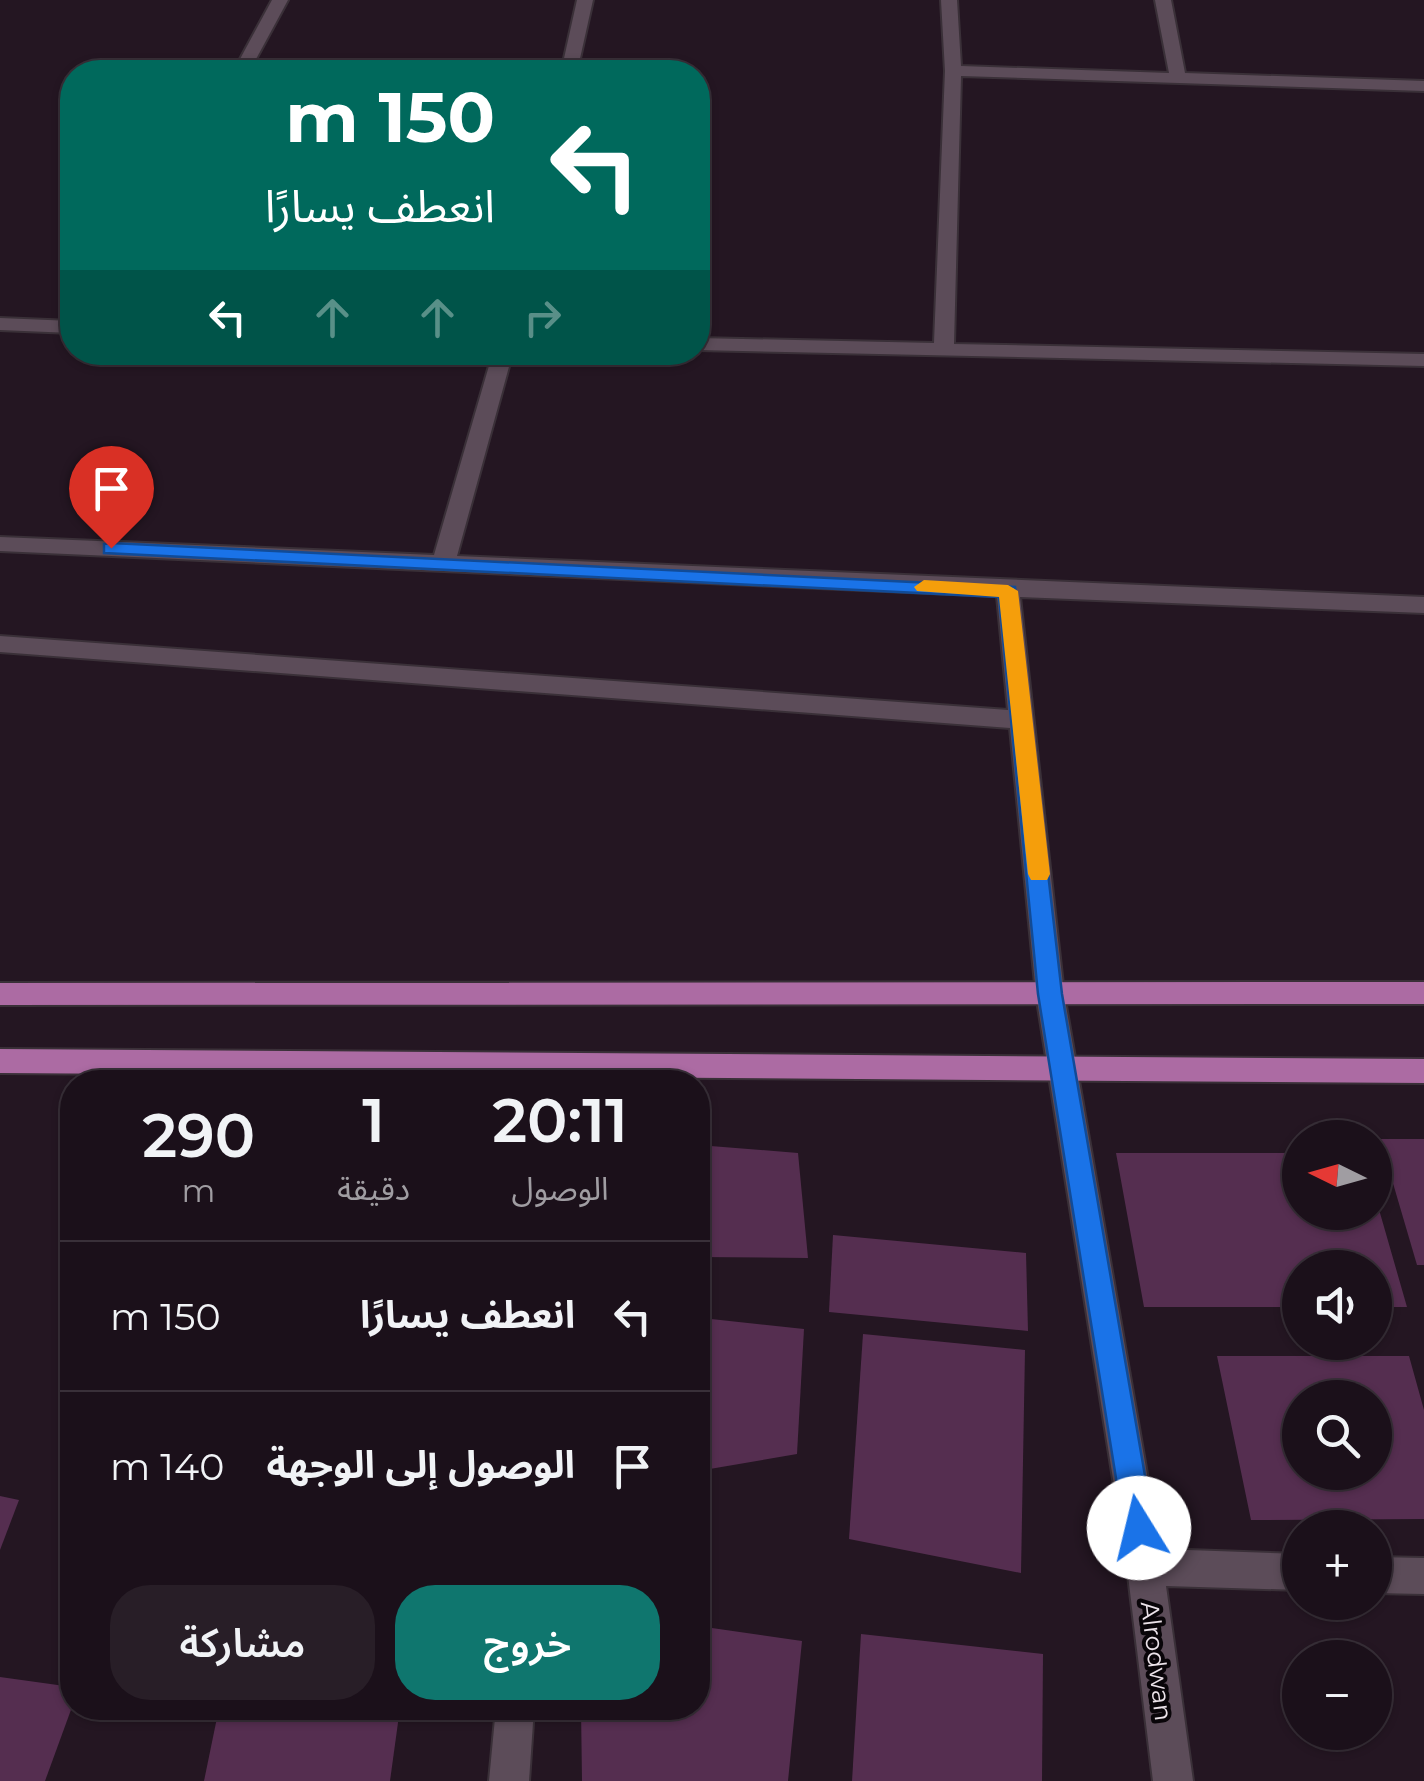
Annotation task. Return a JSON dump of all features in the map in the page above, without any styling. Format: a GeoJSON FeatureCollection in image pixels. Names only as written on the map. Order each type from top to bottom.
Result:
{"type":"FeatureCollection","features":[{"type":"Feature","properties":{"kind":"main road"},"geometry":{"type":"LineString","coordinates":[[0,994],[1424,993]]}},
{"type":"Feature","properties":{"kind":"main road"},"geometry":{"type":"LineString","coordinates":[[0,1061],[395,1070]]}},
{"type":"Feature","properties":{"kind":"main road"},"geometry":{"type":"LineString","coordinates":[[710,1073],[1424,1071]]}},
{"type":"Feature","properties":{"kind":"street"},"geometry":{"type":"LineString","coordinates":[[248,60],[280,0]]}},
{"type":"Feature","properties":{"kind":"street"},"geometry":{"type":"LineString","coordinates":[[572,60],[586,0]]}},
{"type":"Feature","properties":{"kind":"street"},"geometry":{"type":"LineString","coordinates":[[944,346],[953,71],[949,0]]}},
{"type":"Feature","properties":{"kind":"street"},"geometry":{"type":"LineString","coordinates":[[1163,0],[1178,80]]}},
{"type":"Feature","properties":{"kind":"street"},"geometry":{"type":"LineString","coordinates":[[953,71],[1424,86]]}},
{"type":"Feature","properties":{"kind":"street"},"geometry":{"type":"LineString","coordinates":[[0,324],[60,326]]}},
{"type":"Feature","properties":{"kind":"street"},"geometry":{"type":"LineString","coordinates":[[710,344],[944,346],[1424,360]]}},
{"type":"Feature","properties":{"kind":"street"},"geometry":{"type":"LineString","coordinates":[[444,561],[499,365]]}},
{"type":"Feature","properties":{"kind":"street"},"geometry":{"type":"LineString","coordinates":[[0,544],[444,561],[1008,591],[1424,605]]}},
{"type":"Feature","properties":{"kind":"street","name":"Alrodwan"},"geometry":{"type":"LineString","coordinates":[[1008,591],[1050,994],[1145,1567],[1173,1781]]}},
{"type":"Feature","properties":{"kind":"street"},"geometry":{"type":"LineString","coordinates":[[0,644],[1024,720]]}},
{"type":"Feature","properties":{"kind":"street"},"geometry":{"type":"LineString","coordinates":[[1145,1567],[1282,1571]]}},
{"type":"Feature","properties":{"kind":"street"},"geometry":{"type":"LineString","coordinates":[[1392,1575],[1424,1576]]}},
{"type":"Feature","properties":{"kind":"street"},"geometry":{"type":"LineString","coordinates":[[509,1781],[514,1720]]}},
{"type":"Feature","properties":{"kind":"building"},"geometry":{"type":"Polygon","coordinates":[[[1392,1139],[1424,1139],[1424,1265],[1417,1265],[1392,1180],[1392,1139]]]}},
{"type":"Feature","properties":{"kind":"building"},"geometry":{"type":"Polygon","coordinates":[[[710,1146],[798,1153],[808,1258],[710,1257],[710,1146]]]}},
{"type":"Feature","properties":{"kind":"building"},"geometry":{"type":"Polygon","coordinates":[[[1116,1153],[1282,1153],[1282,1230],[1385,1230],[1391,1250],[1282,1250],[1282,1307],[1144,1307],[1116,1153]]]}},
{"type":"Feature","properties":{"kind":"building"},"geometry":{"type":"Polygon","coordinates":[[[833,1235],[1026,1253],[1028,1331],[829,1312],[833,1235]]]}},
{"type":"Feature","properties":{"kind":"building"},"geometry":{"type":"Polygon","coordinates":[[[1392,1255],[1407,1307],[1392,1307],[1392,1255]]]}},
{"type":"Feature","properties":{"kind":"building"},"geometry":{"type":"Polygon","coordinates":[[[711,1319],[804,1329],[797,1454],[710,1469],[711,1319]]]}},
{"type":"Feature","properties":{"kind":"building"},"geometry":{"type":"Polygon","coordinates":[[[863,1334],[1025,1350],[1021,1573],[849,1539],[863,1334]]]}},
{"type":"Feature","properties":{"kind":"building"},"geometry":{"type":"Polygon","coordinates":[[[1217,1356],[1392,1360],[1392,1356],[1409,1356],[1424,1410],[1424,1519],[1392,1519],[1392,1510],[1282,1510],[1282,1520],[1251,1520],[1217,1356]]]}},
{"type":"Feature","properties":{"kind":"building"},"geometry":{"type":"Polygon","coordinates":[[[0,1496],[19,1500],[0,1550],[0,1496]]]}},
{"type":"Feature","properties":{"kind":"building"},"geometry":{"type":"Polygon","coordinates":[[[710,1628],[802,1641],[788,1781],[582,1781],[581,1720],[710,1720],[710,1628]]]}},
{"type":"Feature","properties":{"kind":"building"},"geometry":{"type":"Polygon","coordinates":[[[861,1634],[1043,1654],[1042,1781],[852,1781],[861,1634]]]}},
{"type":"Feature","properties":{"kind":"building"},"geometry":{"type":"Polygon","coordinates":[[[0,1677],[60,1685],[60,1720],[67,1720],[45,1781],[0,1781],[0,1677]]]}},
{"type":"Feature","properties":{"kind":"building"},"geometry":{"type":"Polygon","coordinates":[[[217,1720],[398,1720],[390,1781],[204,1781],[217,1720]]]}},
{"type":"Feature","properties":{"kind":"slow traffic"},"geometry":{"type":"LineString","coordinates":[[924,587],[1008,591],[1039,874]]}},
{"type":"Feature","properties":{"kind":"route"},"geometry":{"type":"LineString","coordinates":[[111,548],[1008,591],[1050,994],[1139,1528]]}}]}
